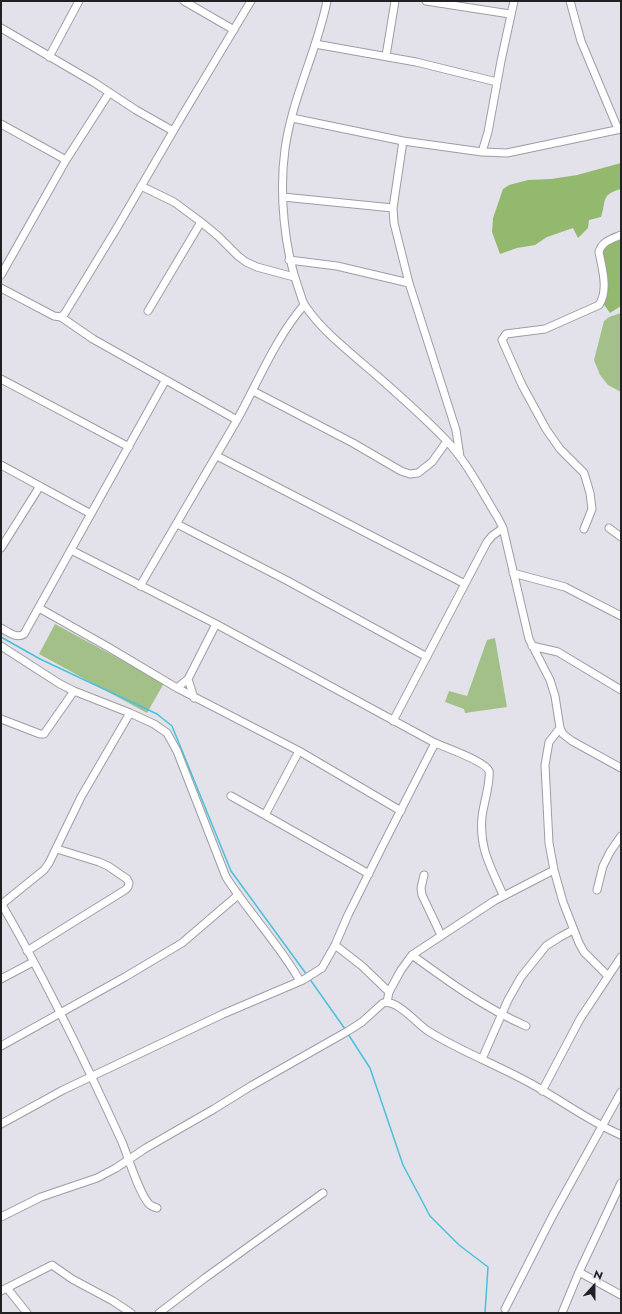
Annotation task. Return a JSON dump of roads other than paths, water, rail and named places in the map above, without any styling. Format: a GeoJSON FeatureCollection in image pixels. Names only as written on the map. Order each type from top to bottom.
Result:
{"type":"FeatureCollection","features":[{"type":"Feature","properties":{"kind":"street"},"geometry":{"type":"LineString","coordinates":[[49,57],[78,1]]}},
{"type":"Feature","properties":{"kind":"street"},"geometry":{"type":"LineString","coordinates":[[184,1],[234,30]]}},
{"type":"Feature","properties":{"kind":"street"},"geometry":{"type":"LineString","coordinates":[[61,317],[65,313],[251,1]]}},
{"type":"Feature","properties":{"kind":"street"},"geometry":{"type":"LineString","coordinates":[[328,1],[292,118],[285,151],[283,197],[284,220],[290,260],[294,277],[304,305],[328,332],[401,397],[447,441],[460,458],[503,528],[529,639],[550,680],[555,696],[560,728],[563,734],[572,742],[621,768]]}},
{"type":"Feature","properties":{"kind":"street"},"geometry":{"type":"LineString","coordinates":[[386,56],[395,1]]}},
{"type":"Feature","properties":{"kind":"street"},"geometry":{"type":"LineString","coordinates":[[426,1],[510,14]]}},
{"type":"Feature","properties":{"kind":"street"},"geometry":{"type":"LineString","coordinates":[[482,152],[488,132],[510,14],[514,1]]}},
{"type":"Feature","properties":{"kind":"street"},"geometry":{"type":"LineString","coordinates":[[292,118],[403,141],[482,152],[512,152],[619,129],[581,41],[570,1]]}},
{"type":"Feature","properties":{"kind":"street"},"geometry":{"type":"LineString","coordinates":[[1,28],[173,131]]}},
{"type":"Feature","properties":{"kind":"street"},"geometry":{"type":"LineString","coordinates":[[315,44],[416,62],[497,82]]}},
{"type":"Feature","properties":{"kind":"street"},"geometry":{"type":"LineString","coordinates":[[1,274],[66,160],[109,92]]}},
{"type":"Feature","properties":{"kind":"street"},"geometry":{"type":"LineString","coordinates":[[2,127],[66,160]]}},
{"type":"Feature","properties":{"kind":"street"},"geometry":{"type":"LineString","coordinates":[[403,141],[393,208],[394,223],[409,283],[456,430],[460,458]]}},
{"type":"Feature","properties":{"kind":"street"},"geometry":{"type":"LineString","coordinates":[[141,186],[174,202],[218,236],[246,262],[257,267],[294,277]]}},
{"type":"Feature","properties":{"kind":"street"},"geometry":{"type":"LineString","coordinates":[[283,197],[393,208]]}},
{"type":"Feature","properties":{"kind":"street"},"geometry":{"type":"LineString","coordinates":[[148,311],[201,222]]}},
{"type":"Feature","properties":{"kind":"street"},"geometry":{"type":"LineString","coordinates":[[584,530],[592,509],[590,493],[584,473],[560,449],[546,429],[522,384],[502,340],[506,334],[545,329],[599,305],[603,299],[604,290],[599,252],[600,247],[604,243],[621,235]]}},
{"type":"Feature","properties":{"kind":"street"},"geometry":{"type":"LineString","coordinates":[[290,260],[343,267],[409,283]]}},
{"type":"Feature","properties":{"kind":"street"},"geometry":{"type":"LineString","coordinates":[[1,288],[54,316],[61,317],[93,340],[237,420]]}},
{"type":"Feature","properties":{"kind":"street"},"geometry":{"type":"LineString","coordinates":[[140,586],[217,456],[288,326],[304,305]]}},
{"type":"Feature","properties":{"kind":"street"},"geometry":{"type":"LineString","coordinates":[[1,379],[129,447]]}},
{"type":"Feature","properties":{"kind":"street"},"geometry":{"type":"LineString","coordinates":[[1,628],[18,636],[24,634],[165,381]]}},
{"type":"Feature","properties":{"kind":"street"},"geometry":{"type":"LineString","coordinates":[[253,391],[353,443],[401,471],[410,474],[418,473],[432,462],[447,441]]}},
{"type":"Feature","properties":{"kind":"street"},"geometry":{"type":"LineString","coordinates":[[217,456],[465,584]]}},
{"type":"Feature","properties":{"kind":"street"},"geometry":{"type":"LineString","coordinates":[[1,465],[91,514]]}},
{"type":"Feature","properties":{"kind":"street"},"geometry":{"type":"LineString","coordinates":[[1,548],[40,486]]}},
{"type":"Feature","properties":{"kind":"street"},"geometry":{"type":"LineString","coordinates":[[177,524],[427,656]]}},
{"type":"Feature","properties":{"kind":"street"},"geometry":{"type":"LineString","coordinates":[[393,721],[487,542],[492,536],[503,528]]}},
{"type":"Feature","properties":{"kind":"street"},"geometry":{"type":"LineString","coordinates":[[609,528],[621,537]]}},
{"type":"Feature","properties":{"kind":"street"},"geometry":{"type":"LineString","coordinates":[[71,550],[216,624],[435,743],[464,755],[486,767],[489,771],[487,793],[482,816],[482,842],[484,852],[503,895]]}},
{"type":"Feature","properties":{"kind":"street"},"geometry":{"type":"LineString","coordinates":[[514,573],[565,587],[621,616]]}},
{"type":"Feature","properties":{"kind":"street"},"geometry":{"type":"LineString","coordinates":[[39,608],[194,698],[299,750],[401,811]]}},
{"type":"Feature","properties":{"kind":"street"},"geometry":{"type":"LineString","coordinates":[[177,688],[188,679],[216,624]]}},
{"type":"Feature","properties":{"kind":"street"},"geometry":{"type":"LineString","coordinates":[[1,646],[60,684],[162,728],[172,740],[226,877],[238,895],[304,979]]}},
{"type":"Feature","properties":{"kind":"street"},"geometry":{"type":"LineString","coordinates":[[532,646],[558,652],[621,690]]}},
{"type":"Feature","properties":{"kind":"street"},"geometry":{"type":"LineString","coordinates":[[188,679],[194,698]]}},
{"type":"Feature","properties":{"kind":"street"},"geometry":{"type":"LineString","coordinates":[[1,719],[40,734],[44,734],[74,691]]}},
{"type":"Feature","properties":{"kind":"street"},"geometry":{"type":"LineString","coordinates":[[130,713],[81,797],[57,849],[44,870],[1,903],[60,1012],[92,1077],[129,1159],[140,1188],[149,1204],[157,1208]]}},
{"type":"Feature","properties":{"kind":"street"},"geometry":{"type":"LineString","coordinates":[[560,728],[550,742],[545,765],[549,843],[554,870],[573,930],[584,952],[608,976]]}},
{"type":"Feature","properties":{"kind":"street"},"geometry":{"type":"LineString","coordinates":[[1,1124],[92,1077],[222,1014],[304,979],[322,968],[335,945],[435,743]]}},
{"type":"Feature","properties":{"kind":"street"},"geometry":{"type":"LineString","coordinates":[[265,815],[299,750]]}},
{"type":"Feature","properties":{"kind":"street"},"geometry":{"type":"LineString","coordinates":[[231,796],[369,874]]}},
{"type":"Feature","properties":{"kind":"street"},"geometry":{"type":"LineString","coordinates":[[597,890],[603,866],[610,852],[621,836]]}},
{"type":"Feature","properties":{"kind":"street"},"geometry":{"type":"LineString","coordinates":[[28,951],[125,890],[129,883],[127,879],[108,866],[57,849]]}},
{"type":"Feature","properties":{"kind":"street"},"geometry":{"type":"LineString","coordinates":[[387,1002],[390,992],[401,970],[412,955],[503,895],[554,870]]}},
{"type":"Feature","properties":{"kind":"street"},"geometry":{"type":"LineString","coordinates":[[424,875],[421,888],[422,895],[441,935]]}},
{"type":"Feature","properties":{"kind":"street"},"geometry":{"type":"LineString","coordinates":[[1,1046],[125,977],[182,943],[238,895]]}},
{"type":"Feature","properties":{"kind":"street"},"geometry":{"type":"LineString","coordinates":[[482,1059],[515,986],[541,951],[552,942],[573,930]]}},
{"type":"Feature","properties":{"kind":"street"},"geometry":{"type":"LineString","coordinates":[[335,945],[362,966],[390,992]]}},
{"type":"Feature","properties":{"kind":"street"},"geometry":{"type":"LineString","coordinates":[[412,955],[460,990],[502,1016],[526,1026]]}},
{"type":"Feature","properties":{"kind":"street"},"geometry":{"type":"LineString","coordinates":[[542,1091],[580,1019],[621,957]]}},
{"type":"Feature","properties":{"kind":"street"},"geometry":{"type":"LineString","coordinates":[[1,979],[33,962]]}},
{"type":"Feature","properties":{"kind":"street"},"geometry":{"type":"LineString","coordinates":[[1,1217],[48,1194],[97,1178],[116,1168],[146,1148],[251,1086],[345,1033],[362,1022],[383,1003],[387,1002],[397,1006],[443,1040],[517,1076],[602,1127],[621,1135]]}},
{"type":"Feature","properties":{"kind":"street"},"geometry":{"type":"LineString","coordinates":[[505,1309],[553,1215],[621,1092]]}},
{"type":"Feature","properties":{"kind":"street"},"geometry":{"type":"LineString","coordinates":[[562,1313],[579,1272],[621,1183]]}},
{"type":"Feature","properties":{"kind":"street"},"geometry":{"type":"LineString","coordinates":[[159,1313],[323,1193]]}},
{"type":"Feature","properties":{"kind":"street"},"geometry":{"type":"LineString","coordinates":[[27,1313],[4,1290],[52,1265],[72,1279],[113,1300],[131,1313]]}},
{"type":"Feature","properties":{"kind":"street"},"geometry":{"type":"LineString","coordinates":[[579,1272],[621,1295]]}},
{"type":"Feature","properties":{"kind":"waterway"},"geometry":{"type":"LineString","coordinates":[[1,637],[40,659],[157,714],[172,726],[231,871],[307,975]]}},
{"type":"Feature","properties":{"kind":"waterway"},"geometry":{"type":"LineString","coordinates":[[309,978],[345,1029]]}},
{"type":"Feature","properties":{"kind":"waterway"},"geometry":{"type":"LineString","coordinates":[[348,1034],[370,1068],[403,1165],[430,1216],[459,1245],[488,1267],[485,1313]]}}]}
